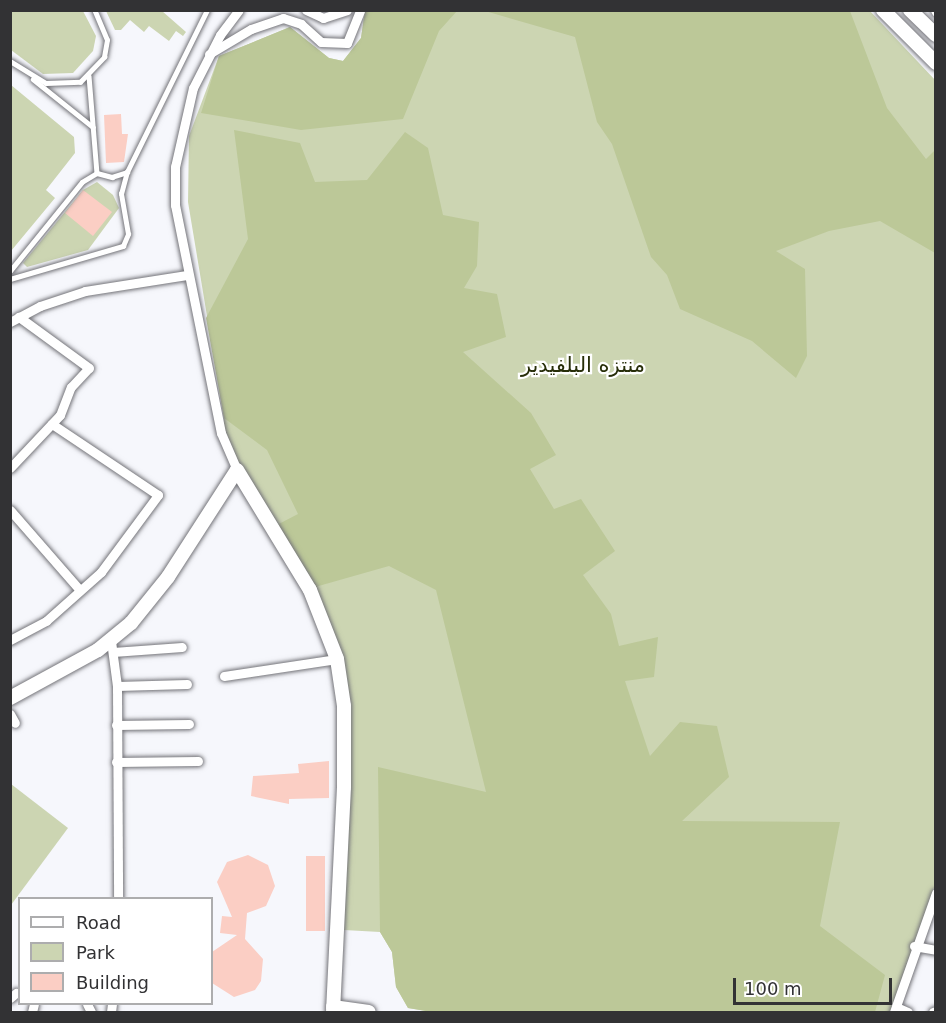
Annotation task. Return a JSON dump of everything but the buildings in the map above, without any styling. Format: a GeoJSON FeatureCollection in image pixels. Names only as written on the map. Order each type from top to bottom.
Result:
{"type":"FeatureCollection","features":[{"type":"Feature","properties":{"kind":"street"},"geometry":{"type":"LineString","coordinates":[[239,10],[207,56],[193,88],[175,167],[175,205],[220,433],[237,470],[310,590],[338,659],[344,706],[344,787],[333,1010],[369,1012]]}},
{"type":"Feature","properties":{"kind":"street"},"geometry":{"type":"LineString","coordinates":[[306,10],[323,18],[347,10]]}},
{"type":"Feature","properties":{"kind":"street"},"geometry":{"type":"LineString","coordinates":[[207,56],[251,29],[283,18],[301,24],[321,42],[347,43],[360,10]]}},
{"type":"Feature","properties":{"kind":"street"},"geometry":{"type":"LineString","coordinates":[[883,10],[936,63]]}},
{"type":"Feature","properties":{"kind":"street"},"geometry":{"type":"LineString","coordinates":[[910,10],[936,35]]}},
{"type":"Feature","properties":{"kind":"street"},"geometry":{"type":"LineString","coordinates":[[15,320],[86,291],[187,275]]}},
{"type":"Feature","properties":{"kind":"street"},"geometry":{"type":"LineString","coordinates":[[10,468],[52,424],[75,381],[89,365],[15,320]]}},
{"type":"Feature","properties":{"kind":"street"},"geometry":{"type":"LineString","coordinates":[[10,640],[46,621],[78,588],[101,572],[126,543],[158,495],[52,424]]}},
{"type":"Feature","properties":{"kind":"street"},"geometry":{"type":"LineString","coordinates":[[10,698],[112,647],[168,577],[237,470]]}},
{"type":"Feature","properties":{"kind":"street"},"geometry":{"type":"LineString","coordinates":[[10,510],[78,588]]}},
{"type":"Feature","properties":{"kind":"street"},"geometry":{"type":"LineString","coordinates":[[112,647],[182,647]]}},
{"type":"Feature","properties":{"kind":"street"},"geometry":{"type":"LineString","coordinates":[[112,647],[117,686],[118,897]]}},
{"type":"Feature","properties":{"kind":"street"},"geometry":{"type":"LineString","coordinates":[[224,676],[338,659]]}},
{"type":"Feature","properties":{"kind":"street"},"geometry":{"type":"LineString","coordinates":[[117,686],[187,684]]}},
{"type":"Feature","properties":{"kind":"street"},"geometry":{"type":"LineString","coordinates":[[116,725],[189,724]]}},
{"type":"Feature","properties":{"kind":"street"},"geometry":{"type":"LineString","coordinates":[[116,762],[198,761]]}},
{"type":"Feature","properties":{"kind":"street"},"geometry":{"type":"LineString","coordinates":[[908,1012],[895,1010],[914,946],[936,893]]}},
{"type":"Feature","properties":{"kind":"street"},"geometry":{"type":"LineString","coordinates":[[914,946],[936,950]]}},
{"type":"Feature","properties":{"kind":"lane"},"geometry":{"type":"LineString","coordinates":[[28,76],[63,86],[89,76],[104,57],[107,40],[94,10]]}},
{"type":"Feature","properties":{"kind":"lane"},"geometry":{"type":"LineString","coordinates":[[10,279],[123,246],[128,234],[121,194],[127,172],[207,10]]}},
{"type":"Feature","properties":{"kind":"lane"},"geometry":{"type":"LineString","coordinates":[[10,61],[93,127]]}},
{"type":"Feature","properties":{"kind":"lane"},"geometry":{"type":"LineString","coordinates":[[89,76],[97,173]]}},
{"type":"Feature","properties":{"kind":"lane"},"geometry":{"type":"LineString","coordinates":[[10,271],[82,182],[97,173],[112,177],[127,172]]}},
{"type":"Feature","properties":{"kind":"green space"},"geometry":{"type":"Polygon","coordinates":[[[10,11],[83,11],[96,36],[93,51],[73,73],[43,74],[11,50],[10,11]]]}},
{"type":"Feature","properties":{"kind":"green space"},"geometry":{"type":"Polygon","coordinates":[[[106,11],[162,11],[186,32],[183,36],[176,31],[169,41],[149,26],[144,32],[130,20],[121,30],[115,30],[106,11]]]}},
{"type":"Feature","properties":{"kind":"green space","name":"منتزه البلفيدير"},"geometry":{"type":"Polygon","coordinates":[[[365,11],[870,11],[936,81],[936,882],[890,1012],[432,1012],[408,1008],[396,987],[392,952],[380,932],[344,930],[340,661],[223,436],[224,418],[188,202],[189,136],[219,56],[290,27],[329,58],[343,61],[361,38],[365,11]]]}},
{"type":"Feature","properties":{"kind":"green space"},"geometry":{"type":"Polygon","coordinates":[[[365,11],[457,11],[439,31],[403,119],[301,130],[201,113],[219,56],[290,27],[329,58],[343,61],[361,38],[365,11]]]}},
{"type":"Feature","properties":{"kind":"green space"},"geometry":{"type":"Polygon","coordinates":[[[485,11],[850,11],[887,108],[926,159],[935,150],[935,253],[880,221],[829,231],[776,251],[805,269],[807,356],[796,378],[752,341],[680,309],[667,275],[651,257],[612,144],[597,122],[575,37],[485,11]]]}},
{"type":"Feature","properties":{"kind":"green space"},"geometry":{"type":"Polygon","coordinates":[[[11,85],[74,137],[75,153],[46,190],[55,198],[11,251],[11,85]]]}},
{"type":"Feature","properties":{"kind":"green space"},"geometry":{"type":"Polygon","coordinates":[[[234,130],[300,143],[315,182],[367,180],[405,132],[428,148],[443,215],[479,222],[477,266],[464,288],[497,294],[506,337],[463,352],[531,413],[556,455],[530,469],[554,509],[581,499],[615,551],[583,575],[611,614],[619,646],[658,637],[654,677],[625,681],[650,756],[680,722],[717,726],[729,777],[682,821],[840,822],[820,926],[885,975],[875,1012],[432,1012],[408,1008],[396,987],[392,952],[380,932],[378,767],[486,792],[436,590],[389,566],[308,589],[271,528],[298,514],[267,450],[224,418],[206,318],[248,239],[234,130]]]}},
{"type":"Feature","properties":{"kind":"green space"},"geometry":{"type":"Polygon","coordinates":[[[97,182],[113,195],[119,208],[88,250],[27,267],[23,263],[83,190],[97,182]]]}},
{"type":"Feature","properties":{"kind":"green space"},"geometry":{"type":"Polygon","coordinates":[[[11,784],[68,828],[10,905],[11,784]]]}}]}
